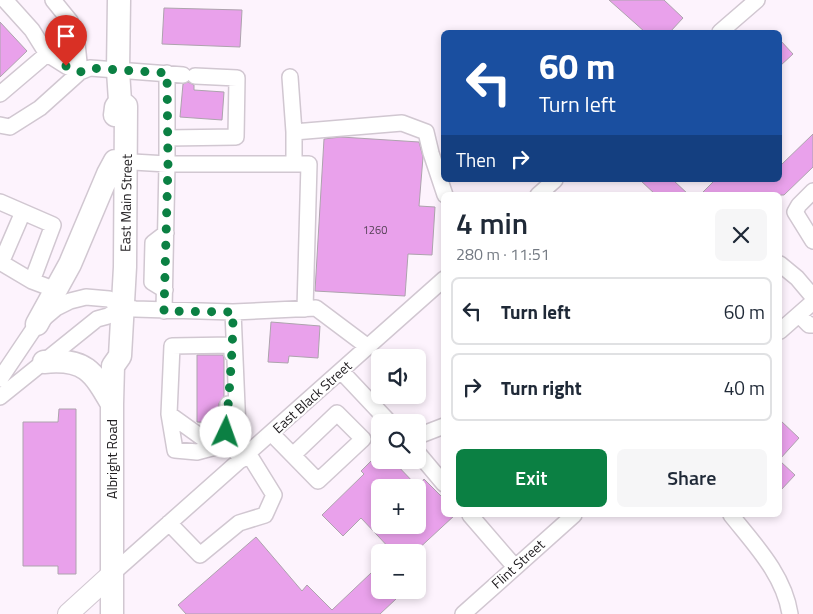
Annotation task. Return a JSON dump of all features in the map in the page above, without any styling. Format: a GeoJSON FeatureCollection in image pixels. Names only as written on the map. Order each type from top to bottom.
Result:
{"type":"FeatureCollection","features":[{"type":"Feature","properties":{"kind":"highway","name":"East Main Street"},"geometry":{"type":"LineString","coordinates":[[113,308],[125,267],[118,227],[121,161],[116,107],[120,101],[118,71],[119,0]]}},
{"type":"Feature","properties":{"kind":"highway"},"geometry":{"type":"LineString","coordinates":[[38,324],[70,264],[108,174],[121,161]]}},
{"type":"Feature","properties":{"kind":"highway","name":"Albright Road"},"geometry":{"type":"LineString","coordinates":[[112,614],[113,366],[120,356],[113,308]]}},
{"type":"Feature","properties":{"kind":"highway"},"geometry":{"type":"LineString","coordinates":[[44,362],[62,360],[83,366],[99,381],[112,404]]}},
{"type":"Feature","properties":{"kind":"main road","name":"East Black Street"},"geometry":{"type":"LineString","coordinates":[[68,614],[113,573]]}},
{"type":"Feature","properties":{"kind":"street"},"geometry":{"type":"LineString","coordinates":[[0,4],[4,0],[32,30],[47,54],[80,72]]}},
{"type":"Feature","properties":{"kind":"street"},"geometry":{"type":"LineString","coordinates":[[53,0],[70,21],[76,34],[80,72]]}},
{"type":"Feature","properties":{"kind":"street"},"geometry":{"type":"LineString","coordinates":[[722,30],[757,0]]}},
{"type":"Feature","properties":{"kind":"street"},"geometry":{"type":"LineString","coordinates":[[0,94],[47,54]]}},
{"type":"Feature","properties":{"kind":"street"},"geometry":{"type":"LineString","coordinates":[[0,125],[10,127],[40,108],[80,72],[90,68],[237,78],[236,137],[167,138]]}},
{"type":"Feature","properties":{"kind":"street"},"geometry":{"type":"LineString","coordinates":[[164,311],[168,164],[167,73]]}},
{"type":"Feature","properties":{"kind":"street"},"geometry":{"type":"LineString","coordinates":[[290,77],[294,164]]}},
{"type":"Feature","properties":{"kind":"street"},"geometry":{"type":"LineString","coordinates":[[294,132],[402,123],[426,132],[441,181]]}},
{"type":"Feature","properties":{"kind":"street"},"geometry":{"type":"LineString","coordinates":[[218,164],[219,137]]}},
{"type":"Feature","properties":{"kind":"street"},"geometry":{"type":"LineString","coordinates":[[121,161],[168,164],[309,164],[305,309]]}},
{"type":"Feature","properties":{"kind":"street"},"geometry":{"type":"LineString","coordinates":[[541,192],[553,182]]}},
{"type":"Feature","properties":{"kind":"street"},"geometry":{"type":"LineString","coordinates":[[813,191],[799,204],[795,212],[813,241]]}},
{"type":"Feature","properties":{"kind":"street"},"geometry":{"type":"LineString","coordinates":[[0,202],[53,225],[32,281]]}},
{"type":"Feature","properties":{"kind":"street"},"geometry":{"type":"LineString","coordinates":[[23,212],[0,263],[32,281],[56,290]]}},
{"type":"Feature","properties":{"kind":"street"},"geometry":{"type":"LineString","coordinates":[[782,266],[813,297]]}},
{"type":"Feature","properties":{"kind":"street","name":"East Black Street"},"geometry":{"type":"LineString","coordinates":[[113,573],[441,282]]}},
{"type":"Feature","properties":{"kind":"street"},"geometry":{"type":"LineString","coordinates":[[0,379],[38,324],[56,308],[70,301],[86,297],[113,308],[164,311],[233,312],[316,308],[368,347]]}},
{"type":"Feature","properties":{"kind":"street"},"geometry":{"type":"LineString","coordinates":[[782,330],[813,302]]}},
{"type":"Feature","properties":{"kind":"street"},"geometry":{"type":"LineString","coordinates":[[0,397],[113,308]]}},
{"type":"Feature","properties":{"kind":"street"},"geometry":{"type":"LineString","coordinates":[[233,312],[238,430],[231,443],[197,452],[175,450],[169,414],[172,346],[233,345]]}},
{"type":"Feature","properties":{"kind":"street"},"geometry":{"type":"LineString","coordinates":[[799,315],[809,326],[813,325]]}},
{"type":"Feature","properties":{"kind":"street"},"geometry":{"type":"LineString","coordinates":[[169,414],[208,442],[226,432],[233,345]]}},
{"type":"Feature","properties":{"kind":"street"},"geometry":{"type":"LineString","coordinates":[[340,371],[381,414]]}},
{"type":"Feature","properties":{"kind":"street"},"geometry":{"type":"LineString","coordinates":[[271,433],[293,456],[318,481],[363,439],[337,413],[293,456]]}},
{"type":"Feature","properties":{"kind":"street"},"geometry":{"type":"LineString","coordinates":[[426,433],[441,427]]}},
{"type":"Feature","properties":{"kind":"street"},"geometry":{"type":"LineString","coordinates":[[169,523],[200,555],[239,523],[265,515],[274,495],[245,456],[231,443]]}},
{"type":"Feature","properties":{"kind":"street"},"geometry":{"type":"LineString","coordinates":[[426,463],[441,480]]}},
{"type":"Feature","properties":{"kind":"street"},"geometry":{"type":"LineString","coordinates":[[472,517],[515,567]]}},
{"type":"Feature","properties":{"kind":"street","name":"Flint Street"},"geometry":{"type":"LineString","coordinates":[[463,614],[572,517]]}},
{"type":"Feature","properties":{"kind":"street"},"geometry":{"type":"LineString","coordinates":[[733,517],[776,574],[788,597],[790,614]]}},
{"type":"Feature","properties":{"kind":"building"},"geometry":{"type":"Polygon","coordinates":[[[609,0],[664,0],[683,18],[672,30],[643,30],[609,0]]]}},
{"type":"Feature","properties":{"kind":"building"},"geometry":{"type":"Polygon","coordinates":[[[164,8],[242,10],[240,47],[162,44],[164,8]]]}},
{"type":"Feature","properties":{"kind":"building"},"geometry":{"type":"Polygon","coordinates":[[[0,22],[27,51],[0,77],[0,22]]]}},
{"type":"Feature","properties":{"kind":"building"},"geometry":{"type":"Polygon","coordinates":[[[782,42],[793,54],[782,64],[782,42]]]}},
{"type":"Feature","properties":{"kind":"building"},"geometry":{"type":"Polygon","coordinates":[[[188,82],[194,85],[194,90],[224,92],[222,120],[180,117],[183,84],[188,82]]]}},
{"type":"Feature","properties":{"kind":"building"},"geometry":{"type":"Polygon","coordinates":[[[813,134],[813,167],[784,195],[782,195],[782,192],[703,192],[713,182],[782,182],[782,164],[813,134]]]}},
{"type":"Feature","properties":{"kind":"building"},"geometry":{"type":"Polygon","coordinates":[[[341,137],[419,142],[423,157],[419,206],[435,207],[432,255],[408,254],[405,296],[315,291],[324,139],[341,137]]]}},
{"type":"Feature","properties":{"kind":"building"},"geometry":{"type":"Polygon","coordinates":[[[642,182],[675,182],[686,192],[653,192],[642,182]]]}},
{"type":"Feature","properties":{"kind":"building"},"geometry":{"type":"Polygon","coordinates":[[[271,322],[320,326],[318,358],[289,356],[288,363],[268,362],[271,322]]]}},
{"type":"Feature","properties":{"kind":"building"},"geometry":{"type":"Polygon","coordinates":[[[197,355],[223,355],[224,396],[219,403],[217,423],[197,422],[197,355]]]}},
{"type":"Feature","properties":{"kind":"building"},"geometry":{"type":"Polygon","coordinates":[[[59,409],[76,409],[76,574],[58,574],[58,566],[23,566],[23,422],[58,422],[59,409]]]}},
{"type":"Feature","properties":{"kind":"building"},"geometry":{"type":"Polygon","coordinates":[[[782,422],[799,438],[782,457],[782,422]]]}},
{"type":"Feature","properties":{"kind":"building"},"geometry":{"type":"Polygon","coordinates":[[[371,461],[371,469],[401,469],[410,479],[371,479],[371,529],[361,518],[343,536],[322,515],[364,474],[361,471],[371,461]]]}},
{"type":"Feature","properties":{"kind":"building"},"geometry":{"type":"Polygon","coordinates":[[[782,463],[795,475],[782,489],[782,463]]]}},
{"type":"Feature","properties":{"kind":"building"},"geometry":{"type":"Polygon","coordinates":[[[426,481],[441,496],[441,517],[453,517],[424,544],[385,544],[376,534],[426,534],[426,481]]]}},
{"type":"Feature","properties":{"kind":"building"},"geometry":{"type":"Polygon","coordinates":[[[256,537],[302,591],[307,585],[332,610],[371,573],[371,599],[396,599],[380,614],[186,614],[178,605],[256,537]]]}},
{"type":"Feature","properties":{"kind":"route"},"geometry":{"type":"LineString","coordinates":[[66,66],[80,72],[90,68],[167,73],[168,164],[164,311],[233,312],[233,345],[226,432]]}}]}
